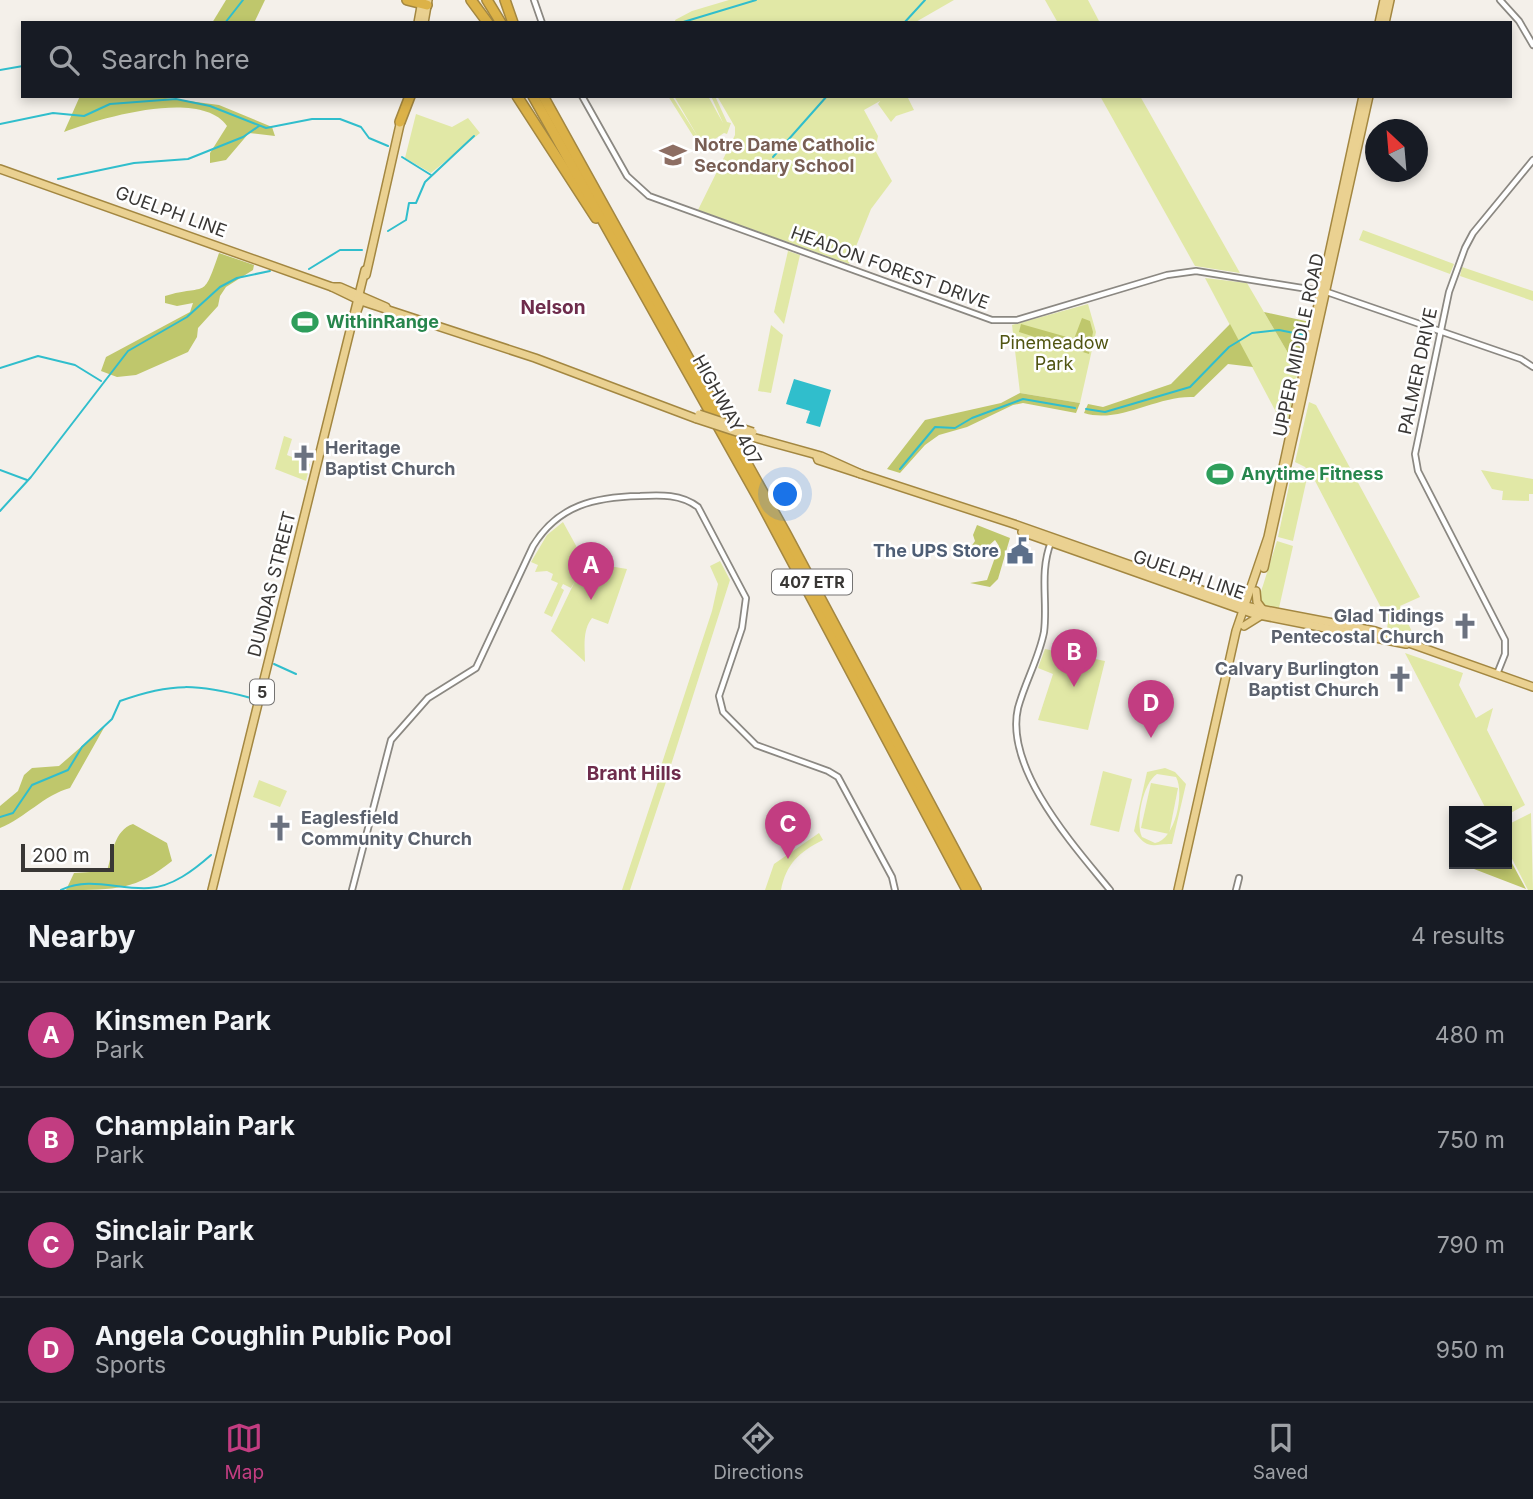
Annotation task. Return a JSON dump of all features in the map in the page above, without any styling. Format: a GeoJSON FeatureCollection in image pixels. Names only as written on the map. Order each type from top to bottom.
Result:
{"type":"FeatureCollection","features":[{"type":"Feature","properties":{"kind":"highway"},"geometry":{"type":"LineString","coordinates":[[407,0],[425,2]]}},
{"type":"Feature","properties":{"kind":"highway"},"geometry":{"type":"LineString","coordinates":[[471,0],[487,21]]}},
{"type":"Feature","properties":{"kind":"highway"},"geometry":{"type":"LineString","coordinates":[[477,0],[488,21]]}},
{"type":"Feature","properties":{"kind":"highway"},"geometry":{"type":"LineString","coordinates":[[487,0],[500,21]]}},
{"type":"Feature","properties":{"kind":"highway"},"geometry":{"type":"LineString","coordinates":[[505,0],[512,21]]}},
{"type":"Feature","properties":{"kind":"highway"},"geometry":{"type":"LineString","coordinates":[[400,122],[407,98]]}},
{"type":"Feature","properties":{"kind":"highway"},"geometry":{"type":"LineString","coordinates":[[518,98],[638,279]]}},
{"type":"Feature","properties":{"kind":"highway","name":"HIGHWAY 407"},"geometry":{"type":"LineString","coordinates":[[534,98],[638,279],[967,890]]}},
{"type":"Feature","properties":{"kind":"highway","name":"HIGHWAY 407"},"geometry":{"type":"LineString","coordinates":[[544,98],[786,534],[976,890]]}},
{"type":"Feature","properties":{"kind":"highway"},"geometry":{"type":"LineString","coordinates":[[551,98],[581,163]]}},
{"type":"Feature","properties":{"kind":"main road"},"geometry":{"type":"LineString","coordinates":[[1382,21],[1384,0]]}},
{"type":"Feature","properties":{"kind":"main road"},"geometry":{"type":"LineString","coordinates":[[1383,21],[1390,0]]}},
{"type":"Feature","properties":{"kind":"main road"},"geometry":{"type":"LineString","coordinates":[[419,21],[425,2]]}},
{"type":"Feature","properties":{"kind":"main road"},"geometry":{"type":"LineString","coordinates":[[424,21],[425,2]]}},
{"type":"Feature","properties":{"kind":"main road","name":"UPPER MIDDLE ROAD"},"geometry":{"type":"LineString","coordinates":[[1324,292],[1363,98]]}},
{"type":"Feature","properties":{"kind":"main road","name":"UPPER MIDDLE ROAD"},"geometry":{"type":"LineString","coordinates":[[1178,890],[1218,707],[1268,537],[1369,98]]}},
{"type":"Feature","properties":{"kind":"main road","name":"DUNDAS STREET"},"geometry":{"type":"LineString","coordinates":[[212,890],[354,322],[400,122]]}},
{"type":"Feature","properties":{"kind":"main road","name":"GUELPH LINE"},"geometry":{"type":"LineString","coordinates":[[0,169],[1247,609],[1406,644]]}},
{"type":"Feature","properties":{"kind":"main road","name":"GUELPH LINE"},"geometry":{"type":"LineString","coordinates":[[359,297],[374,305],[386,307]]}},
{"type":"Feature","properties":{"kind":"main road"},"geometry":{"type":"LineString","coordinates":[[354,322],[374,305]]}},
{"type":"Feature","properties":{"kind":"main road"},"geometry":{"type":"LineString","coordinates":[[1254,590],[1262,613],[1241,626],[1231,603],[1254,590]]}},
{"type":"Feature","properties":{"kind":"main road","name":"GUELPH LINE"},"geometry":{"type":"LineString","coordinates":[[1262,613],[1375,631],[1533,687]]}},
{"type":"Feature","properties":{"kind":"main road"},"geometry":{"type":"LineString","coordinates":[[1320,626],[1329,622]]}},
{"type":"Feature","properties":{"kind":"street"},"geometry":{"type":"LineString","coordinates":[[534,0],[541,21]]}},
{"type":"Feature","properties":{"kind":"street"},"geometry":{"type":"LineString","coordinates":[[1500,0],[1519,21],[1533,45]]}},
{"type":"Feature","properties":{"kind":"street","name":"HEADON FOREST DRIVE"},"geometry":{"type":"LineString","coordinates":[[583,98],[627,176],[654,199],[992,320],[1017,320],[1184,271],[1324,292],[1521,359],[1533,368]]}},
{"type":"Feature","properties":{"kind":"street","name":"PALMER DRIVE"},"geometry":{"type":"LineString","coordinates":[[1497,675],[1505,654],[1505,640],[1418,471],[1416,446],[1440,331],[1450,292],[1469,239],[1533,160]]}},
{"type":"Feature","properties":{"kind":"street"},"geometry":{"type":"LineString","coordinates":[[352,890],[391,740],[428,698],[476,668],[543,532],[562,514],[594,499],[655,495],[688,500],[698,507],[747,598],[742,628],[719,696],[723,712],[756,745],[828,771],[840,780],[892,877],[895,890]]}},
{"type":"Feature","properties":{"kind":"street"},"geometry":{"type":"LineString","coordinates":[[1051,540],[1043,570],[1043,634],[1018,708],[1018,737],[1023,760],[1064,835],[1110,890]]}},
{"type":"Feature","properties":{"kind":"street"},"geometry":{"type":"LineString","coordinates":[[1236,890],[1239,878]]}},
{"type":"Feature","properties":{"kind":"green space"},"geometry":{"type":"Polygon","coordinates":[[[226,0],[265,0],[255,21],[213,21],[226,0]]]}},
{"type":"Feature","properties":{"kind":"green space"},"geometry":{"type":"Polygon","coordinates":[[[729,0],[954,0],[917,21],[675,21],[692,11],[729,0]]]}},
{"type":"Feature","properties":{"kind":"green space"},"geometry":{"type":"Polygon","coordinates":[[[1045,0],[1088,0],[1099,21],[1057,21],[1045,0]]]}},
{"type":"Feature","properties":{"kind":"green space"},"geometry":{"type":"Polygon","coordinates":[[[79,98],[165,98],[219,105],[272,127],[275,136],[249,133],[226,160],[210,163],[210,153],[227,126],[214,115],[196,109],[173,108],[125,114],[64,132],[79,98]]]}},
{"type":"Feature","properties":{"kind":"green space"},"geometry":{"type":"Polygon","coordinates":[[[669,98],[673,98],[698,137],[675,98],[709,98],[723,123],[712,98],[716,98],[727,122],[731,123],[727,134],[724,133],[709,143],[695,139],[669,98]]]}},
{"type":"Feature","properties":{"kind":"green space"},"geometry":{"type":"Polygon","coordinates":[[[718,98],[908,98],[914,110],[896,116],[891,122],[878,104],[880,101],[864,110],[878,136],[875,150],[892,181],[871,209],[849,264],[698,210],[735,135],[735,127],[718,98]]]}},
{"type":"Feature","properties":{"kind":"green space"},"geometry":{"type":"Polygon","coordinates":[[[1101,98],[1141,98],[1240,273],[1195,266],[1101,98]]]}},
{"type":"Feature","properties":{"kind":"green space"},"geometry":{"type":"Polygon","coordinates":[[[416,114],[452,127],[468,118],[480,133],[431,173],[405,158],[416,114]]]}},
{"type":"Feature","properties":{"kind":"green space"},"geometry":{"type":"Polygon","coordinates":[[[1363,230],[1454,264],[1450,274],[1359,240],[1363,230]]]}},
{"type":"Feature","properties":{"kind":"green space"},"geometry":{"type":"Polygon","coordinates":[[[788,251],[800,255],[784,324],[774,312],[788,251]]]}},
{"type":"Feature","properties":{"kind":"green space"},"geometry":{"type":"Polygon","coordinates":[[[219,253],[254,265],[253,270],[226,287],[218,306],[198,328],[197,337],[188,352],[136,375],[117,377],[101,371],[106,357],[190,312],[193,303],[177,306],[165,303],[165,296],[206,285],[219,253]]]}},
{"type":"Feature","properties":{"kind":"green space"},"geometry":{"type":"Polygon","coordinates":[[[1462,267],[1533,291],[1533,301],[1460,276],[1462,267]]]}},
{"type":"Feature","properties":{"kind":"green space"},"geometry":{"type":"Polygon","coordinates":[[[1205,278],[1247,283],[1298,370],[1286,431],[1205,278]]]}},
{"type":"Feature","properties":{"kind":"green space","name":"Pinemeadow Park"},"geometry":{"type":"Polygon","coordinates":[[[1088,304],[1096,332],[1080,403],[1020,393],[1012,325],[1088,304]]]}},
{"type":"Feature","properties":{"kind":"green space"},"geometry":{"type":"Polygon","coordinates":[[[1264,312],[1310,322],[1298,370],[1264,312]]]}},
{"type":"Feature","properties":{"kind":"green space"},"geometry":{"type":"Polygon","coordinates":[[[1082,318],[1090,321],[1093,332],[1089,354],[1019,332],[1021,324],[1074,339],[1082,318]]]}},
{"type":"Feature","properties":{"kind":"green space"},"geometry":{"type":"Polygon","coordinates":[[[1230,324],[1253,367],[1228,364],[1194,397],[1166,400],[1111,415],[1084,413],[1088,404],[1103,407],[1171,384],[1230,324]]]}},
{"type":"Feature","properties":{"kind":"green space"},"geometry":{"type":"Polygon","coordinates":[[[771,325],[783,335],[771,393],[758,391],[771,325]]]}},
{"type":"Feature","properties":{"kind":"green space"},"geometry":{"type":"Polygon","coordinates":[[[1020,393],[1080,403],[1076,413],[1023,403],[1013,405],[967,427],[939,435],[925,445],[900,473],[887,469],[925,420],[1001,403],[1020,393]]]}},
{"type":"Feature","properties":{"kind":"green space"},"geometry":{"type":"Polygon","coordinates":[[[1309,402],[1316,405],[1420,597],[1400,606],[1414,636],[1409,638],[1387,629],[1388,621],[1313,477],[1305,467],[1295,462],[1309,402]]]}},
{"type":"Feature","properties":{"kind":"green space"},"geometry":{"type":"Polygon","coordinates":[[[284,436],[292,439],[287,455],[310,464],[306,481],[275,469],[284,436]]]}},
{"type":"Feature","properties":{"kind":"green space"},"geometry":{"type":"Polygon","coordinates":[[[1293,467],[1300,469],[1307,478],[1293,541],[1278,537],[1293,467]]]}},
{"type":"Feature","properties":{"kind":"green space"},"geometry":{"type":"Polygon","coordinates":[[[1481,470],[1533,479],[1533,494],[1529,494],[1529,501],[1502,500],[1503,491],[1492,489],[1481,470]]]}},
{"type":"Feature","properties":{"kind":"green space"},"geometry":{"type":"Polygon","coordinates":[[[563,522],[585,562],[627,569],[608,624],[592,618],[589,623],[585,639],[585,662],[551,631],[575,581],[571,588],[563,584],[561,588],[564,590],[552,617],[544,613],[558,583],[551,580],[553,574],[547,571],[535,572],[538,565],[531,562],[547,535],[563,522]]]}},
{"type":"Feature","properties":{"kind":"green space"},"geometry":{"type":"Polygon","coordinates":[[[977,525],[1010,538],[998,579],[990,587],[970,583],[987,580],[999,546],[995,540],[978,555],[969,550],[975,541],[973,535],[977,525]]]}},
{"type":"Feature","properties":{"kind":"green space"},"geometry":{"type":"Polygon","coordinates":[[[1277,541],[1293,546],[1279,608],[1262,605],[1259,598],[1277,541]]]}},
{"type":"Feature","properties":{"kind":"green space"},"geometry":{"type":"Polygon","coordinates":[[[720,561],[730,580],[669,771],[661,766],[712,611],[718,584],[710,566],[720,561]]]}},
{"type":"Feature","properties":{"kind":"green space"},"geometry":{"type":"Polygon","coordinates":[[[1045,649],[1105,661],[1088,730],[1038,720],[1053,674],[1038,668],[1045,649]]]}},
{"type":"Feature","properties":{"kind":"green space"},"geometry":{"type":"Polygon","coordinates":[[[1405,653],[1463,673],[1459,685],[1476,718],[1493,708],[1487,730],[1525,805],[1512,812],[1512,806],[1484,806],[1405,653]]]}},
{"type":"Feature","properties":{"kind":"green space"},"geometry":{"type":"Polygon","coordinates":[[[105,726],[70,788],[0,828],[0,806],[18,791],[24,775],[32,768],[59,766],[105,726]]]}},
{"type":"Feature","properties":{"kind":"green space"},"geometry":{"type":"Polygon","coordinates":[[[1165,768],[1175,772],[1186,784],[1172,844],[1147,844],[1134,831],[1147,772],[1165,768]],[[1157,774],[1144,794],[1140,830],[1142,837],[1155,843],[1168,834],[1173,825],[1179,804],[1179,784],[1176,777],[1157,774]]]}},
{"type":"Feature","properties":{"kind":"green space"},"geometry":{"type":"Polygon","coordinates":[[[1103,771],[1132,779],[1119,832],[1090,825],[1103,771]]]}},
{"type":"Feature","properties":{"kind":"green space"},"geometry":{"type":"Polygon","coordinates":[[[660,776],[666,782],[630,890],[622,890],[660,776]]]}},
{"type":"Feature","properties":{"kind":"green space"},"geometry":{"type":"Polygon","coordinates":[[[259,780],[287,791],[280,807],[253,797],[259,780]]]}},
{"type":"Feature","properties":{"kind":"green space"},"geometry":{"type":"Polygon","coordinates":[[[1151,783],[1178,788],[1169,834],[1141,828],[1151,783]]]}},
{"type":"Feature","properties":{"kind":"green space"},"geometry":{"type":"Polygon","coordinates":[[[1531,813],[1533,890],[1528,890],[1512,859],[1512,822],[1531,813]]]}},
{"type":"Feature","properties":{"kind":"green space"},"geometry":{"type":"Polygon","coordinates":[[[133,824],[167,843],[172,861],[136,883],[99,890],[66,890],[74,873],[107,871],[118,837],[133,824]]]}},
{"type":"Feature","properties":{"kind":"green space"},"geometry":{"type":"Polygon","coordinates":[[[819,833],[823,840],[795,860],[786,873],[781,890],[765,890],[774,864],[819,833]]]}},
{"type":"Feature","properties":{"kind":"green space"},"geometry":{"type":"Polygon","coordinates":[[[1512,863],[1526,889],[1474,869],[1512,869],[1512,863]]]}},
{"type":"Feature","properties":{"kind":"water"},"geometry":{"type":"Polygon","coordinates":[[[794,379],[831,390],[820,427],[806,423],[810,411],[786,404],[794,379]]]}},
{"type":"Feature","properties":{"kind":"waterway"},"geometry":{"type":"LineString","coordinates":[[227,21],[243,0]]}},
{"type":"Feature","properties":{"kind":"waterway"},"geometry":{"type":"LineString","coordinates":[[687,21],[756,0]]}},
{"type":"Feature","properties":{"kind":"waterway"},"geometry":{"type":"LineString","coordinates":[[906,21],[925,0]]}},
{"type":"Feature","properties":{"kind":"waterway"},"geometry":{"type":"LineString","coordinates":[[0,70],[21,66]]}},
{"type":"Feature","properties":{"kind":"waterway"},"geometry":{"type":"LineString","coordinates":[[773,157],[825,98]]}},
{"type":"Feature","properties":{"kind":"waterway"},"geometry":{"type":"LineString","coordinates":[[0,124],[53,113],[84,116],[110,104],[176,99],[210,106],[266,128],[312,119],[340,119],[361,127],[369,138],[388,146]]}},
{"type":"Feature","properties":{"kind":"waterway"},"geometry":{"type":"LineString","coordinates":[[58,179],[134,163],[188,159],[243,137],[259,126]]}},
{"type":"Feature","properties":{"kind":"waterway"},"geometry":{"type":"LineString","coordinates":[[388,231],[406,220],[409,203],[416,203],[425,182],[474,136]]}},
{"type":"Feature","properties":{"kind":"waterway"},"geometry":{"type":"LineString","coordinates":[[402,157],[431,175]]}},
{"type":"Feature","properties":{"kind":"waterway"},"geometry":{"type":"LineString","coordinates":[[309,269],[340,250],[362,250]]}},
{"type":"Feature","properties":{"kind":"waterway"},"geometry":{"type":"LineString","coordinates":[[0,511],[31,477],[128,351],[187,317],[220,287],[237,278],[270,271]]}},
{"type":"Feature","properties":{"kind":"waterway"},"geometry":{"type":"LineString","coordinates":[[1086,409],[1105,412],[1190,387],[1229,347],[1252,333],[1279,330],[1309,336]]}},
{"type":"Feature","properties":{"kind":"waterway"},"geometry":{"type":"LineString","coordinates":[[0,368],[38,356],[75,365],[101,381]]}},
{"type":"Feature","properties":{"kind":"waterway"},"geometry":{"type":"LineString","coordinates":[[900,469],[935,427],[955,428],[972,418],[1023,399],[1075,408]]}},
{"type":"Feature","properties":{"kind":"waterway"},"geometry":{"type":"LineString","coordinates":[[0,470],[27,480]]}},
{"type":"Feature","properties":{"kind":"waterway"},"geometry":{"type":"LineString","coordinates":[[274,664],[296,674]]}},
{"type":"Feature","properties":{"kind":"waterway"},"geometry":{"type":"LineString","coordinates":[[0,817],[13,813],[32,785],[68,770],[82,747],[112,719],[120,701],[155,691],[185,687],[251,698]]}},
{"type":"Feature","properties":{"kind":"waterway"},"geometry":{"type":"LineString","coordinates":[[61,890],[82,884],[158,887],[182,877],[211,855]]}},
{"type":"Feature","properties":{"kind":"place","name":"Notre Dame Catholic Secondary School"},"geometry":{"type":"Point","coordinates":[673,155]}},
{"type":"Feature","properties":{"kind":"place","name":"WithinRange"},"geometry":{"type":"Point","coordinates":[305,322]}},
{"type":"Feature","properties":{"kind":"place","name":"Heritage Baptist Church"},"geometry":{"type":"Point","coordinates":[304,458]}},
{"type":"Feature","properties":{"kind":"place","name":"Anytime Fitness"},"geometry":{"type":"Point","coordinates":[1220,474]}},
{"type":"Feature","properties":{"kind":"place","name":"The UPS Store"},"geometry":{"type":"Point","coordinates":[1020,551]}},
{"type":"Feature","properties":{"kind":"place","name":"Kinsmen Park"},"geometry":{"type":"Point","coordinates":[591,600]}},
{"type":"Feature","properties":{"kind":"place","name":"Glad Tidings Pentecostal Church"},"geometry":{"type":"Point","coordinates":[1465,626]}},
{"type":"Feature","properties":{"kind":"place","name":"Calvary Burlington Baptist Church"},"geometry":{"type":"Point","coordinates":[1400,679]}},
{"type":"Feature","properties":{"kind":"place","name":"Champlain Park"},"geometry":{"type":"Point","coordinates":[1074,687]}},
{"type":"Feature","properties":{"kind":"place","name":"Angela Coughlin Public Pool"},"geometry":{"type":"Point","coordinates":[1151,738]}},
{"type":"Feature","properties":{"kind":"place","name":"Eaglesfield Community Church"},"geometry":{"type":"Point","coordinates":[280,828]}},
{"type":"Feature","properties":{"kind":"place","name":"Sinclair Park"},"geometry":{"type":"Point","coordinates":[788,859]}},
{"type":"Feature","properties":{"kind":"district","name":"Nelson"},"geometry":{"type":"Point","coordinates":[553,307]}},
{"type":"Feature","properties":{"kind":"district","name":"Brant Hills"},"geometry":{"type":"Point","coordinates":[634,773]}}]}
